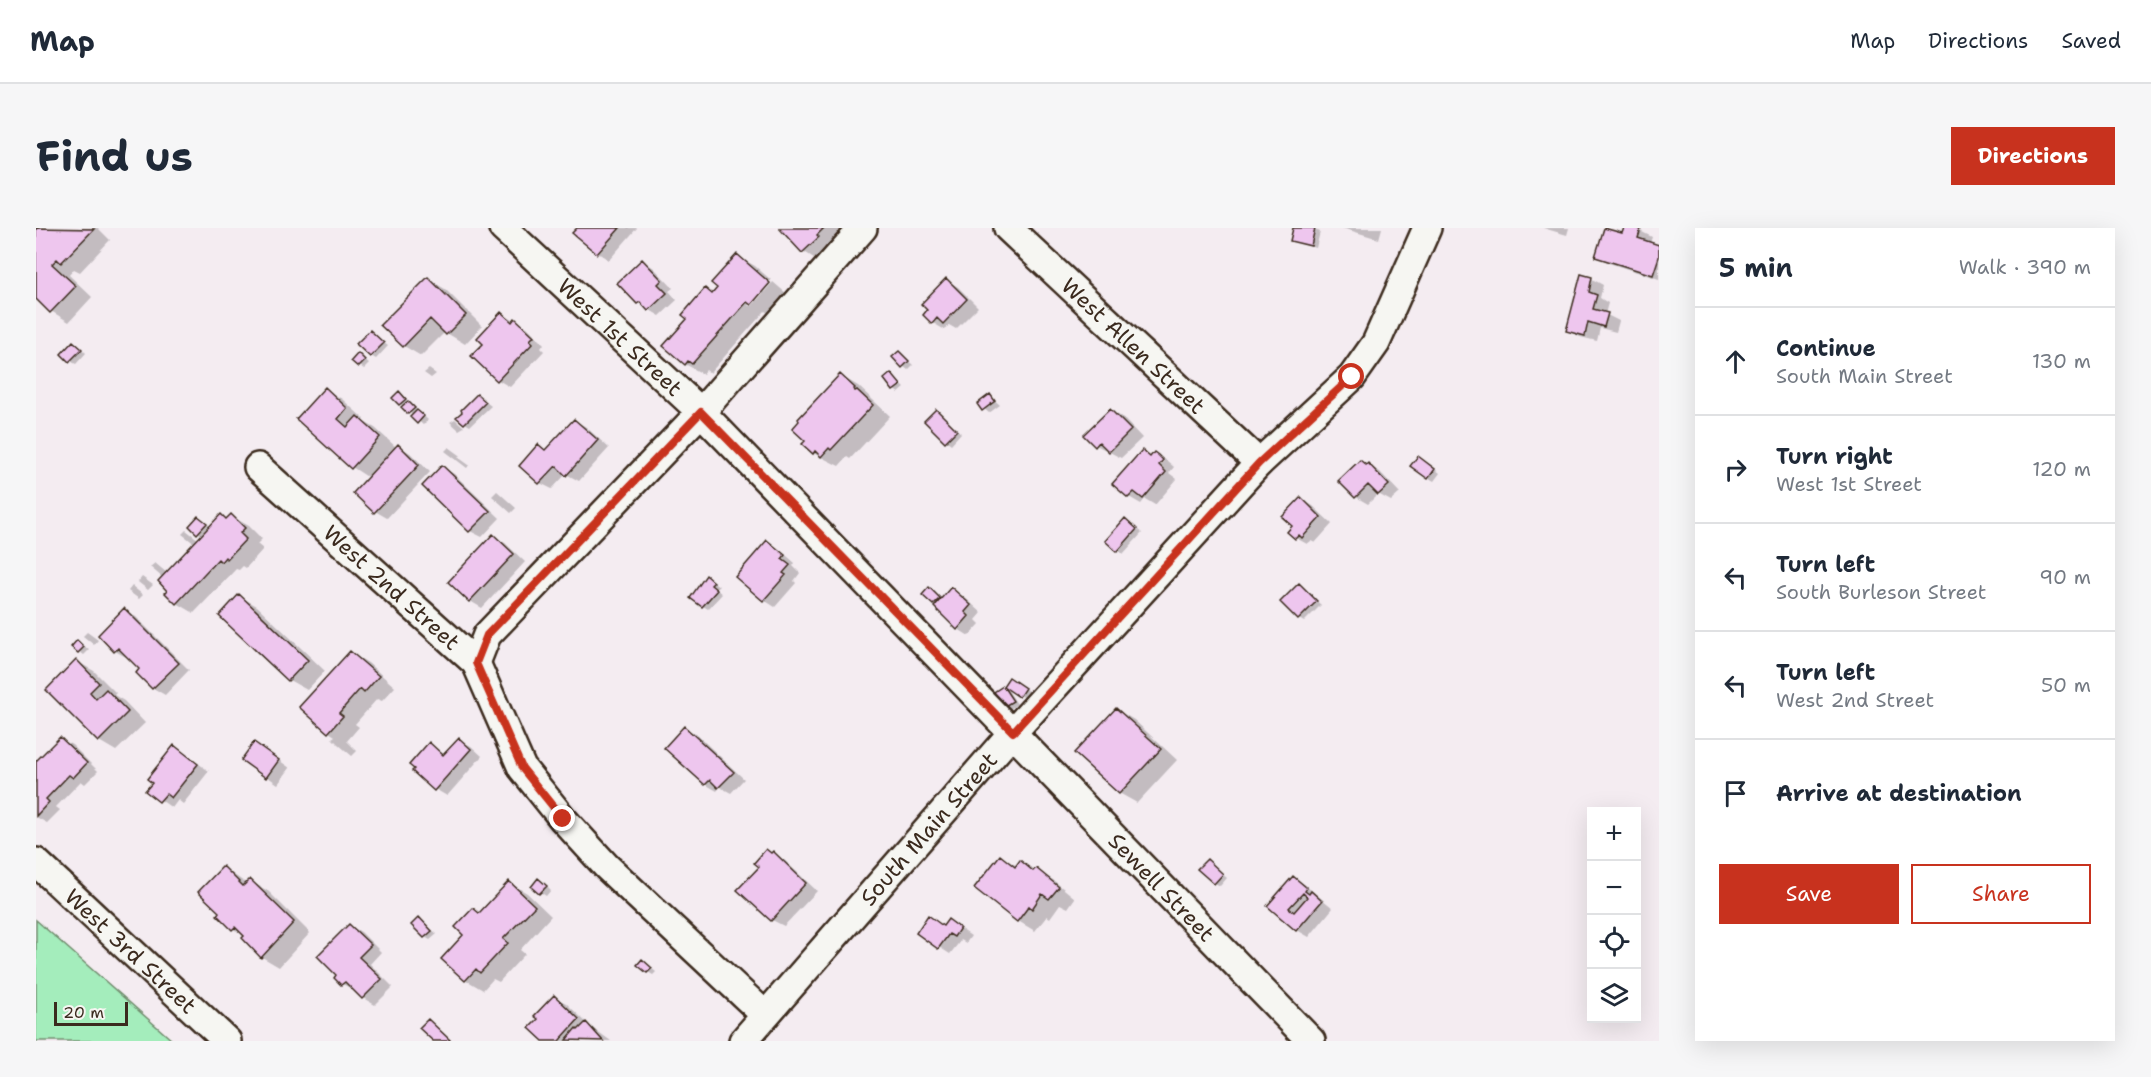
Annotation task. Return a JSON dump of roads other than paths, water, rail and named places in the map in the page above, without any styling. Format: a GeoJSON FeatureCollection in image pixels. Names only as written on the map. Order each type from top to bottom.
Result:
{"type":"FeatureCollection","features":[{"type":"Feature","properties":{"kind":"street","name":"West 1st Street"},"geometry":{"type":"LineString","coordinates":[[502,228],[701,412],[1013,732]]}},
{"type":"Feature","properties":{"kind":"street"},"geometry":{"type":"LineString","coordinates":[[476,663],[487,635],[701,412],[863,228]]}},
{"type":"Feature","properties":{"kind":"street","name":"West Allen Street"},"geometry":{"type":"LineString","coordinates":[[1008,228],[1259,463]]}},
{"type":"Feature","properties":{"kind":"street","name":"South Main Street"},"geometry":{"type":"LineString","coordinates":[[743,1041],[1013,732],[1259,463],[1352,377],[1376,344],[1427,228]]}},
{"type":"Feature","properties":{"kind":"street","name":"West 2nd Street"},"geometry":{"type":"LineString","coordinates":[[258,467],[476,663],[522,768],[563,819],[607,867],[765,1015]]}},
{"type":"Feature","properties":{"kind":"street","name":"Sewell Street"},"geometry":{"type":"LineString","coordinates":[[1013,732],[1311,1041]]}},
{"type":"Feature","properties":{"kind":"street","name":"West 3rd Street"},"geometry":{"type":"LineString","coordinates":[[36,862],[227,1041]]}}]}
